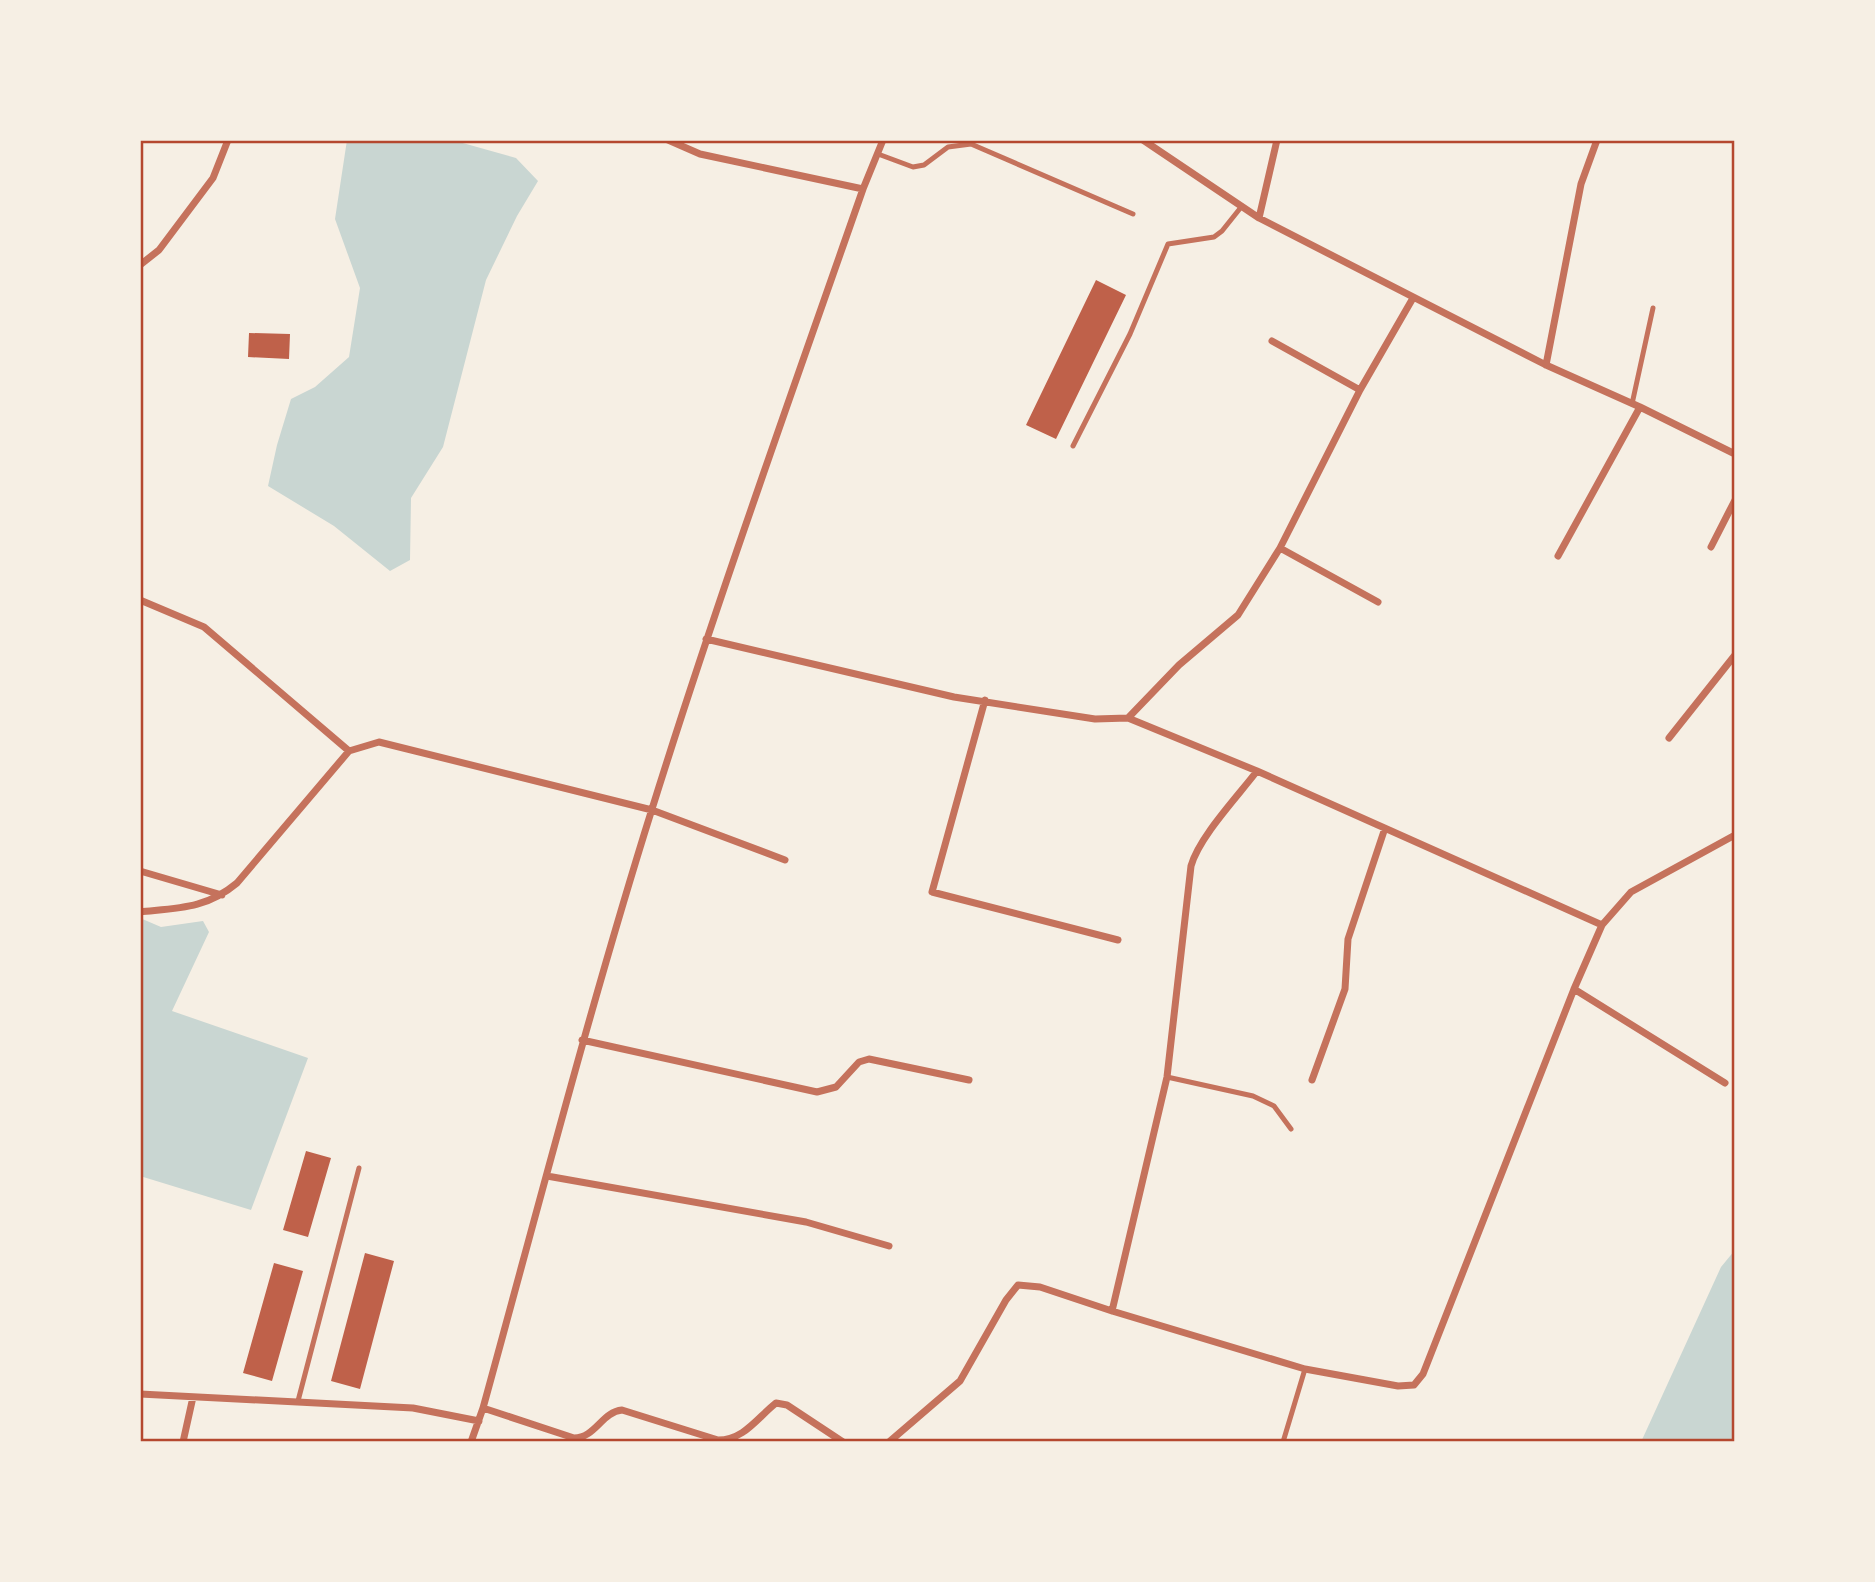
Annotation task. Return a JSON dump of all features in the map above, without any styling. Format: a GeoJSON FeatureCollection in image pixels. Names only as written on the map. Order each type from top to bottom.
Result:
{"type":"FeatureCollection","features":[{"type":"Feature","properties":{"kind":"street"},"geometry":{"type":"LineString","coordinates":[[140,265],[159,250],[213,178],[228,140]]}},
{"type":"Feature","properties":{"kind":"street"},"geometry":{"type":"LineString","coordinates":[[668,140],[700,154],[863,190]]}},
{"type":"Feature","properties":{"kind":"street"},"geometry":{"type":"LineString","coordinates":[[471,1442],[483,1408],[547,1177],[582,1040],[706,639],[863,190],[883,140]]}},
{"type":"Feature","properties":{"kind":"street"},"geometry":{"type":"LineString","coordinates":[[1143,140],[1259,218],[1546,365],[1735,454]]}},
{"type":"Feature","properties":{"kind":"street"},"geometry":{"type":"LineString","coordinates":[[1259,218],[1278,140]]}},
{"type":"Feature","properties":{"kind":"street"},"geometry":{"type":"LineString","coordinates":[[1546,365],[1581,184],[1597,140]]}},
{"type":"Feature","properties":{"kind":"street"},"geometry":{"type":"LineString","coordinates":[[1128,718],[1179,665],[1238,615],[1279,548],[1360,390],[1413,298]]}},
{"type":"Feature","properties":{"kind":"street"},"geometry":{"type":"LineString","coordinates":[[1272,341],[1360,390]]}},
{"type":"Feature","properties":{"kind":"street"},"geometry":{"type":"LineString","coordinates":[[1558,556],[1640,407]]}},
{"type":"Feature","properties":{"kind":"street"},"geometry":{"type":"LineString","coordinates":[[1712,547],[1735,500]]}},
{"type":"Feature","properties":{"kind":"street"},"geometry":{"type":"LineString","coordinates":[[1279,548],[1378,602]]}},
{"type":"Feature","properties":{"kind":"street"},"geometry":{"type":"LineString","coordinates":[[140,600],[204,626],[349,751]]}},
{"type":"Feature","properties":{"kind":"street"},"geometry":{"type":"LineString","coordinates":[[706,639],[954,697],[1095,719],[1128,718],[1257,771],[1602,925]]}},
{"type":"Feature","properties":{"kind":"street"},"geometry":{"type":"LineString","coordinates":[[1668,738],[1735,655]]}},
{"type":"Feature","properties":{"kind":"street"},"geometry":{"type":"LineString","coordinates":[[985,700],[932,891],[1118,940]]}},
{"type":"Feature","properties":{"kind":"street"},"geometry":{"type":"LineString","coordinates":[[140,912],[193,907],[222,895],[237,883],[349,751],[379,742],[652,810],[785,860]]}},
{"type":"Feature","properties":{"kind":"street"},"geometry":{"type":"LineString","coordinates":[[1112,1311],[1167,1077],[1193,859],[1257,771]]}},
{"type":"Feature","properties":{"kind":"street"},"geometry":{"type":"LineString","coordinates":[[1312,1080],[1345,989],[1348,939],[1385,828]]}},
{"type":"Feature","properties":{"kind":"street"},"geometry":{"type":"LineString","coordinates":[[890,1442],[960,1381],[1006,1300],[1018,1285],[1040,1287],[1305,1369],[1398,1386],[1414,1385],[1423,1374],[1574,989],[1602,925],[1631,892],[1735,835]]}},
{"type":"Feature","properties":{"kind":"street"},"geometry":{"type":"LineString","coordinates":[[140,871],[222,895]]}},
{"type":"Feature","properties":{"kind":"street"},"geometry":{"type":"LineString","coordinates":[[1574,989],[1725,1083]]}},
{"type":"Feature","properties":{"kind":"street"},"geometry":{"type":"LineString","coordinates":[[582,1040],[817,1092],[836,1087],[859,1062],[869,1059],[969,1080]]}},
{"type":"Feature","properties":{"kind":"street"},"geometry":{"type":"LineString","coordinates":[[547,1177],[806,1222],[889,1246]]}},
{"type":"Feature","properties":{"kind":"street"},"geometry":{"type":"LineString","coordinates":[[140,1394],[413,1408],[479,1421]]}},
{"type":"Feature","properties":{"kind":"street"},"geometry":{"type":"LineString","coordinates":[[183,1442],[192,1397]]}},
{"type":"Feature","properties":{"kind":"street"},"geometry":{"type":"LineString","coordinates":[[483,1408],[575,1438],[588,1435],[614,1411],[622,1410],[718,1440],[730,1440],[740,1436],[776,1403],[787,1405],[843,1442]]}},
{"type":"Feature","properties":{"kind":"lane"},"geometry":{"type":"LineString","coordinates":[[878,154],[913,167],[924,164],[948,147],[971,144],[1133,214]]}},
{"type":"Feature","properties":{"kind":"lane"},"geometry":{"type":"LineString","coordinates":[[1073,446],[1130,334],[1168,244],[1214,237],[1242,206]]}},
{"type":"Feature","properties":{"kind":"lane"},"geometry":{"type":"LineString","coordinates":[[1632,404],[1653,307]]}},
{"type":"Feature","properties":{"kind":"lane"},"geometry":{"type":"LineString","coordinates":[[1167,1077],[1253,1096],[1274,1106],[1291,1129]]}},
{"type":"Feature","properties":{"kind":"lane"},"geometry":{"type":"LineString","coordinates":[[298,1401],[359,1168]]}},
{"type":"Feature","properties":{"kind":"lane"},"geometry":{"type":"LineString","coordinates":[[1283,1442],[1305,1369]]}},
{"type":"Feature","properties":{"kind":"shaded area"},"geometry":{"type":"Polygon","coordinates":[[[347,140],[452,140],[516,158],[538,181],[517,216],[486,280],[443,447],[411,498],[410,560],[390,571],[334,526],[268,486],[291,399],[315,387],[349,357],[360,288],[335,219],[347,140]]]}},
{"type":"Feature","properties":{"kind":"shaded area"},"geometry":{"type":"Polygon","coordinates":[[[140,918],[161,927],[203,921],[209,932],[172,1011],[308,1058],[251,1210],[140,1176],[140,918]]]}},
{"type":"Feature","properties":{"kind":"shaded area"},"geometry":{"type":"Polygon","coordinates":[[[1735,1250],[1735,1442],[1641,1442],[1721,1267],[1735,1250]]]}},
{"type":"Feature","properties":{"kind":"building"},"geometry":{"type":"Polygon","coordinates":[[[1096,280],[1126,295],[1056,439],[1026,425],[1096,280]]]}},
{"type":"Feature","properties":{"kind":"building"},"geometry":{"type":"Polygon","coordinates":[[[249,333],[290,334],[289,359],[248,357],[249,333]]]}},
{"type":"Feature","properties":{"kind":"building"},"geometry":{"type":"Polygon","coordinates":[[[306,1151],[331,1158],[308,1237],[283,1230],[306,1151]]]}},
{"type":"Feature","properties":{"kind":"building"},"geometry":{"type":"Polygon","coordinates":[[[365,1253],[394,1261],[360,1389],[331,1381],[365,1253]]]}},
{"type":"Feature","properties":{"kind":"building"},"geometry":{"type":"Polygon","coordinates":[[[274,1263],[303,1271],[272,1381],[243,1373],[274,1263]]]}}]}
